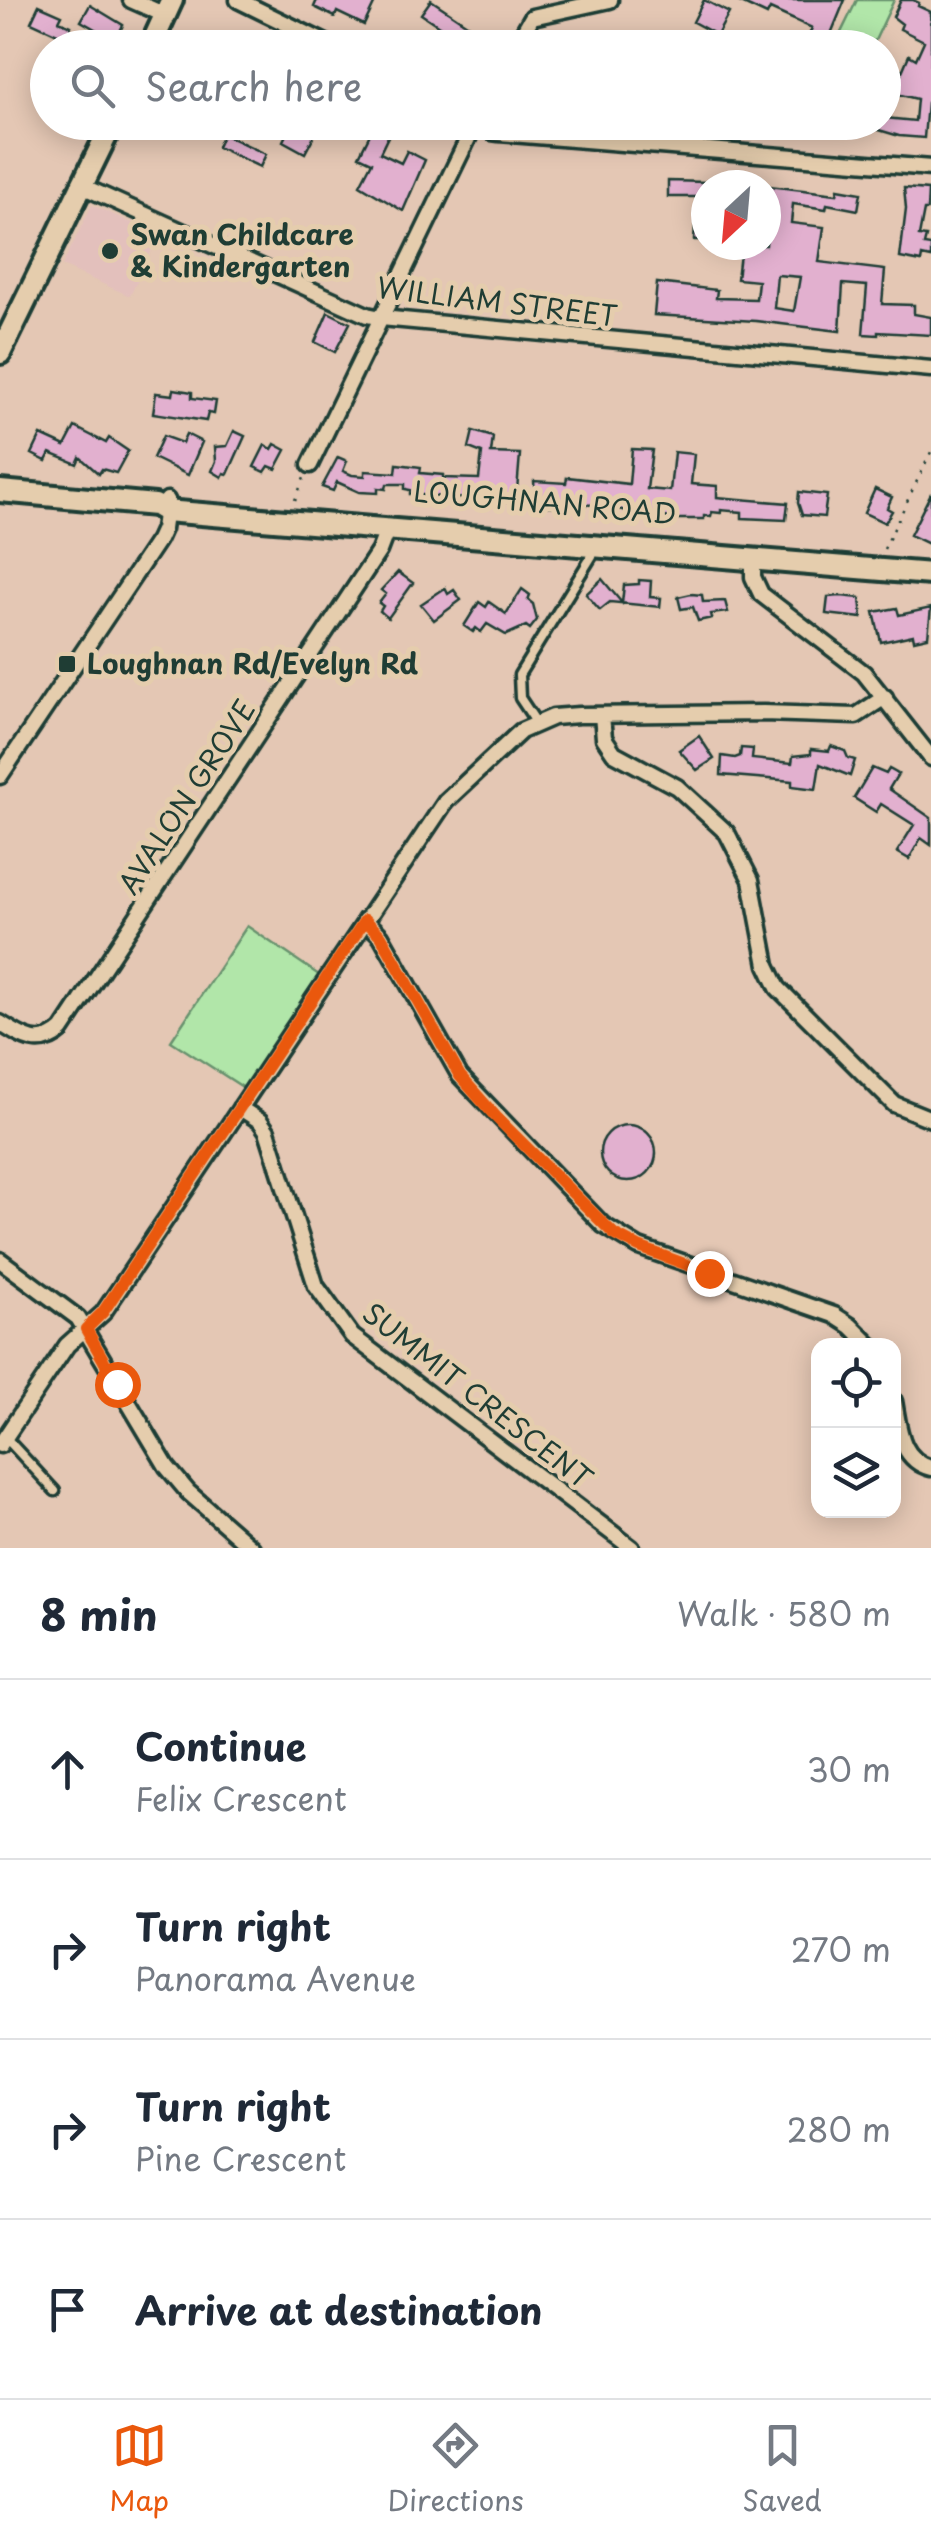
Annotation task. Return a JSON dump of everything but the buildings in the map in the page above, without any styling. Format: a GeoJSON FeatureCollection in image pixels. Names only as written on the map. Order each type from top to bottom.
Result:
{"type":"FeatureCollection","features":[{"type":"Feature","properties":{"kind":"main road"},"geometry":{"type":"LineString","coordinates":[[158,30],[169,7]]}},
{"type":"Feature","properties":{"kind":"main road"},"geometry":{"type":"LineString","coordinates":[[0,353],[104,140]]}},
{"type":"Feature","properties":{"kind":"main road","name":"LOUGHNAN ROAD"},"geometry":{"type":"LineString","coordinates":[[0,491],[931,564]]}},
{"type":"Feature","properties":{"kind":"main road","name":"LOUGHNAN ROAD"},"geometry":{"type":"LineString","coordinates":[[162,505],[387,530],[931,574]]}},
{"type":"Feature","properties":{"kind":"street"},"geometry":{"type":"LineString","coordinates":[[131,0],[169,7]]}},
{"type":"Feature","properties":{"kind":"street"},"geometry":{"type":"LineString","coordinates":[[238,0],[299,30]]}},
{"type":"Feature","properties":{"kind":"street"},"geometry":{"type":"LineString","coordinates":[[525,30],[532,18],[610,0]]}},
{"type":"Feature","properties":{"kind":"street"},"geometry":{"type":"LineString","coordinates":[[310,465],[469,140]]}},
{"type":"Feature","properties":{"kind":"street"},"geometry":{"type":"LineString","coordinates":[[586,140],[931,168]]}},
{"type":"Feature","properties":{"kind":"street","name":"WILLIAM STREET"},"geometry":{"type":"LineString","coordinates":[[82,186],[367,315],[931,369]]}},
{"type":"Feature","properties":{"kind":"street"},"geometry":{"type":"LineString","coordinates":[[0,776],[158,540],[162,505]]}},
{"type":"Feature","properties":{"kind":"street","name":"AVALON GROVE"},"geometry":{"type":"LineString","coordinates":[[0,1023],[29,1040],[43,1042],[62,1030],[379,551],[387,530]]}},
{"type":"Feature","properties":{"kind":"street"},"geometry":{"type":"LineString","coordinates":[[753,560],[753,577],[761,594],[849,660],[885,697],[931,758]]}},
{"type":"Feature","properties":{"kind":"street"},"geometry":{"type":"LineString","coordinates":[[3,1441],[68,1345],[103,1312],[446,801],[521,731],[553,717],[602,714],[856,716],[885,697]]}},
{"type":"Feature","properties":{"kind":"street"},"geometry":{"type":"LineString","coordinates":[[602,714],[604,738],[614,752],[677,787],[726,834],[751,880],[768,965],[778,988],[894,1104],[931,1119]]}},
{"type":"Feature","properties":{"kind":"street"},"geometry":{"type":"LineString","coordinates":[[365,920],[381,936],[460,1076],[603,1224],[639,1247],[834,1316],[863,1338]]}},
{"type":"Feature","properties":{"kind":"street","name":"SUMMIT CRESCENT"},"geometry":{"type":"LineString","coordinates":[[240,1108],[260,1121],[267,1131],[316,1286],[352,1336],[632,1548]]}},
{"type":"Feature","properties":{"kind":"street"},"geometry":{"type":"LineString","coordinates":[[0,1260],[67,1307],[86,1329],[167,1467],[188,1492],[252,1548]]}},
{"type":"Feature","properties":{"kind":"street"},"geometry":{"type":"LineString","coordinates":[[901,1428],[908,1454],[931,1468]]}},
{"type":"Feature","properties":{"kind":"lane"},"geometry":{"type":"LineString","coordinates":[[536,722],[520,698],[519,674],[598,547]]}},
{"type":"Feature","properties":{"kind":"lane"},"geometry":{"type":"LineString","coordinates":[[3,1441],[56,1490]]}},
{"type":"Feature","properties":{"kind":"path"},"geometry":{"type":"LineString","coordinates":[[884,549],[931,452]]}},
{"type":"Feature","properties":{"kind":"path"},"geometry":{"type":"LineString","coordinates":[[295,500],[310,465]]}},
{"type":"Feature","properties":{"kind":"shaded area","name":"Swan Childcare & Kindergarten"},"geometry":{"type":"Polygon","coordinates":[[[92,205],[159,235],[130,296],[62,266],[92,205]]]}},
{"type":"Feature","properties":{"kind":"green space"},"geometry":{"type":"Polygon","coordinates":[[[857,0],[894,0],[880,30],[842,30],[857,0]]]}},
{"type":"Feature","properties":{"kind":"green space"},"geometry":{"type":"Polygon","coordinates":[[[247,926],[319,975],[244,1088],[171,1041],[247,926]]]}},
{"type":"Feature","properties":{"kind":"place","name":"Swan Childcare & Kindergarten"},"geometry":{"type":"Point","coordinates":[110,251]}},
{"type":"Feature","properties":{"kind":"place","name":"Loughnan Rd/Evelyn Rd"},"geometry":{"type":"Point","coordinates":[67,664]}},
{"type":"Feature","properties":{"kind":"route"},"geometry":{"type":"LineString","coordinates":[[117,1384],[86,1329],[103,1312],[365,920],[381,936],[460,1076],[478,1099],[614,1234],[709,1273]]}}]}
